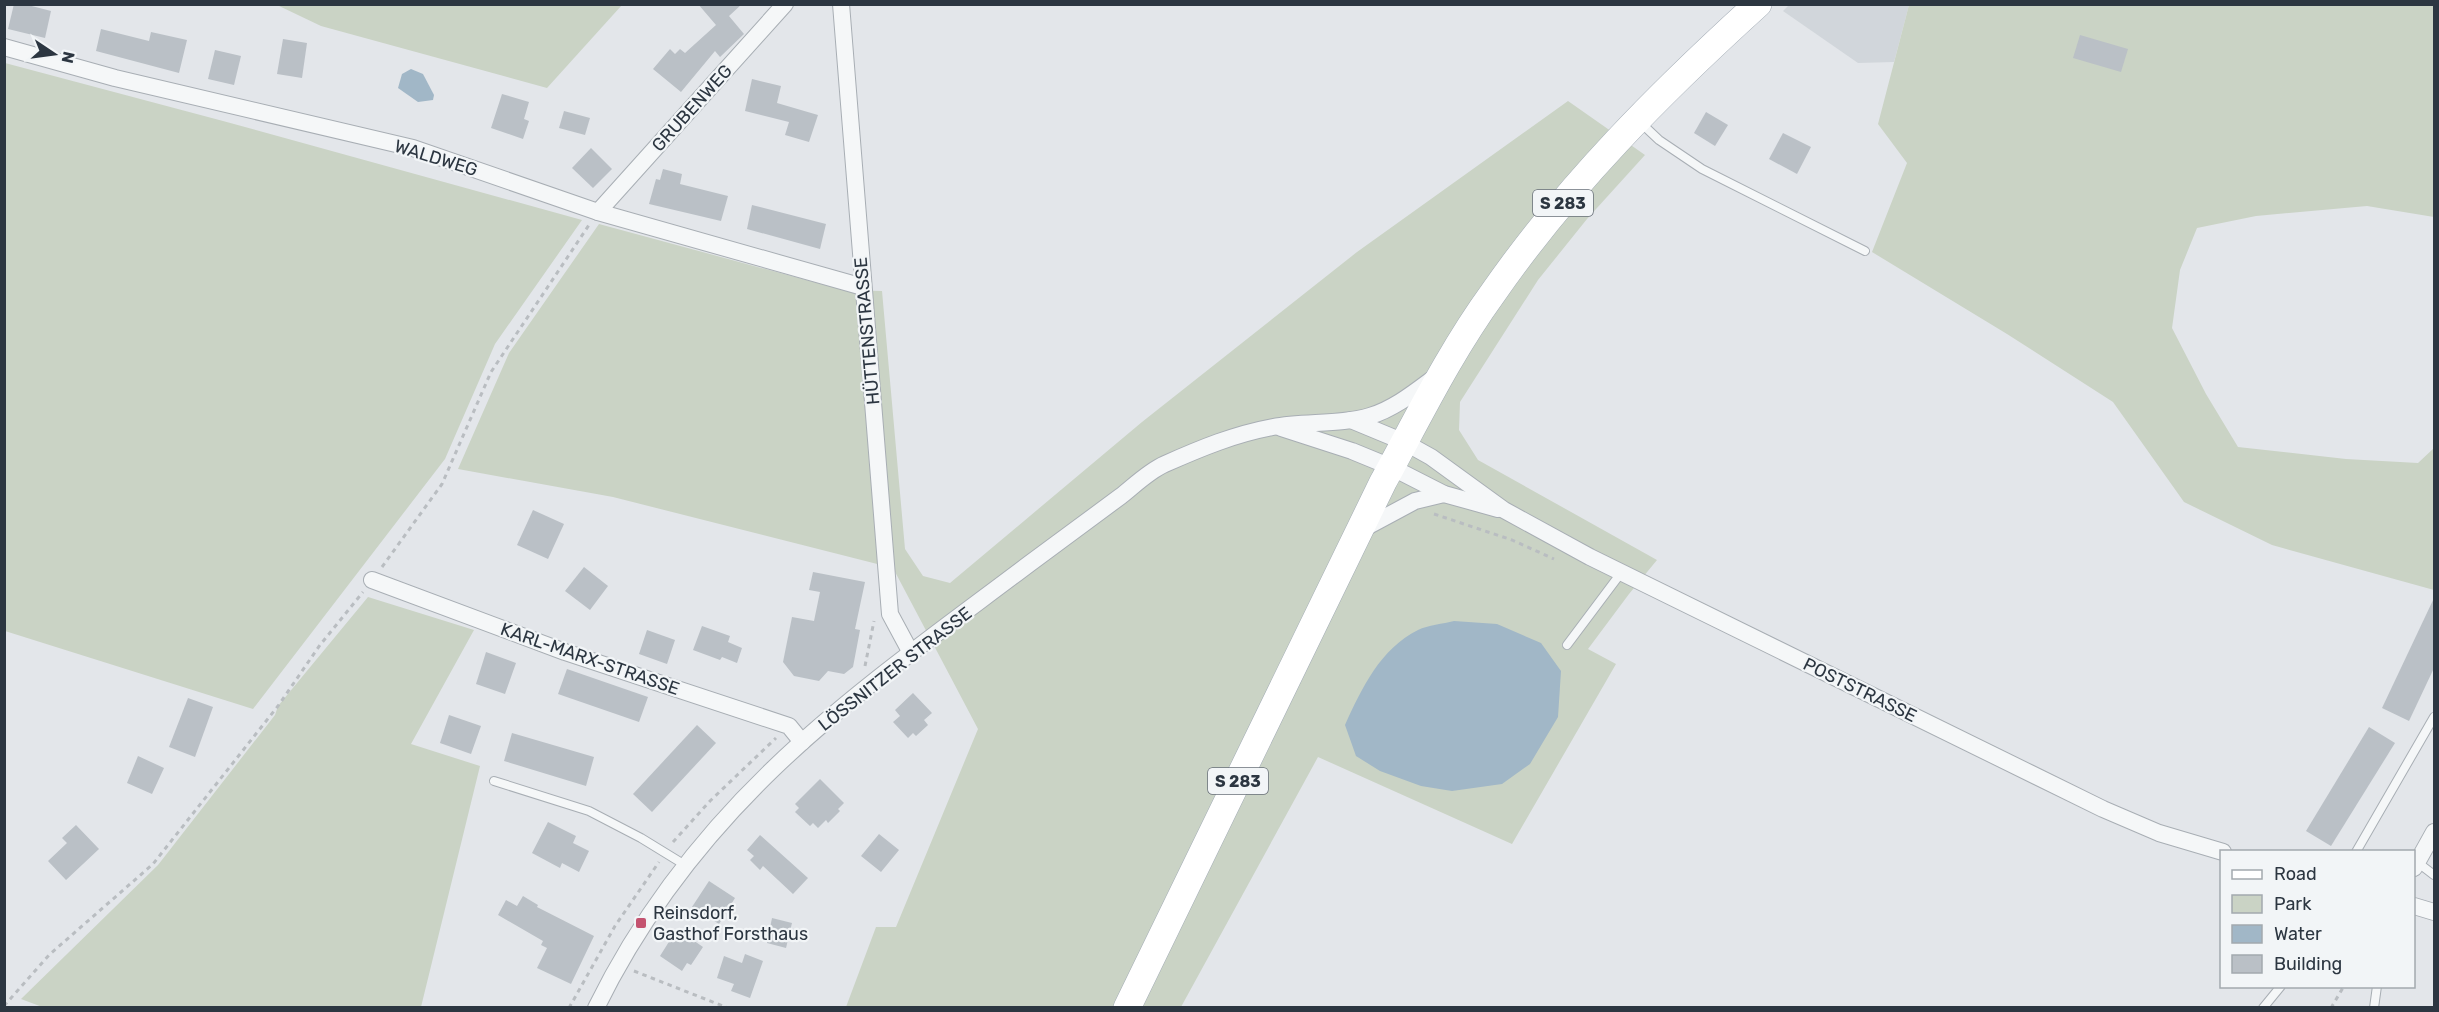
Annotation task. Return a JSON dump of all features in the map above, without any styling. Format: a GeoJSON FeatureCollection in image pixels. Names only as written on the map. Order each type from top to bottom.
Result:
{"type":"FeatureCollection","features":[{"type":"Feature","properties":{"kind":"main road","name":"S 283"},"geometry":{"type":"LineString","coordinates":[[1127,1008],[1391,467],[1443,371],[1493,292],[1566,199],[1636,119],[1758,4]]}},
{"type":"Feature","properties":{"kind":"street","name":"GRUBENWEG"},"geometry":{"type":"LineString","coordinates":[[598,212],[785,4]]}},
{"type":"Feature","properties":{"kind":"street","name":"HÜTTENSTRASSE"},"geometry":{"type":"LineString","coordinates":[[842,4],[890,614],[911,653]]}},
{"type":"Feature","properties":{"kind":"street","name":"WALDWEG"},"geometry":{"type":"LineString","coordinates":[[4,47],[115,78],[413,148],[598,212],[863,287]]}},
{"type":"Feature","properties":{"kind":"street","name":"LÖSSNITZER STRASSE"},"geometry":{"type":"LineString","coordinates":[[596,1008],[617,964],[643,924],[685,865],[731,812],[802,742],[911,653],[1161,466],[1232,436],[1276,426],[1351,420],[1372,416],[1389,408],[1443,371]]}},
{"type":"Feature","properties":{"kind":"street","name":"LÖSSNITZER STRASSE"},"geometry":{"type":"LineString","coordinates":[[1351,420],[1404,442]]}},
{"type":"Feature","properties":{"kind":"street"},"geometry":{"type":"LineString","coordinates":[[1276,426],[1352,451],[1391,467]]}},
{"type":"Feature","properties":{"kind":"street","name":"POSTSTRASSE"},"geometry":{"type":"LineString","coordinates":[[1404,442],[1455,472],[1504,510],[1621,573],[2103,809],[2159,833],[2220,851]]}},
{"type":"Feature","properties":{"kind":"street","name":"POSTSTRASSE"},"geometry":{"type":"LineString","coordinates":[[1391,467],[1444,494],[1504,510]]}},
{"type":"Feature","properties":{"kind":"street"},"geometry":{"type":"LineString","coordinates":[[1360,531],[1415,501],[1444,494]]}},
{"type":"Feature","properties":{"kind":"street","name":"KARL-MARX-STRASSE"},"geometry":{"type":"LineString","coordinates":[[372,580],[565,652],[789,726],[802,742]]}},
{"type":"Feature","properties":{"kind":"street"},"geometry":{"type":"LineString","coordinates":[[2415,865],[2434,832]]}},
{"type":"Feature","properties":{"kind":"street"},"geometry":{"type":"LineString","coordinates":[[2415,906],[2434,912]]}},
{"type":"Feature","properties":{"kind":"lane"},"geometry":{"type":"LineString","coordinates":[[1636,119],[1659,140],[1702,169],[1865,251]]}},
{"type":"Feature","properties":{"kind":"lane"},"geometry":{"type":"LineString","coordinates":[[1567,645],[1621,573]]}},
{"type":"Feature","properties":{"kind":"lane"},"geometry":{"type":"LineString","coordinates":[[2357,850],[2434,717]]}},
{"type":"Feature","properties":{"kind":"lane"},"geometry":{"type":"LineString","coordinates":[[494,781],[588,811],[642,838],[685,865]]}},
{"type":"Feature","properties":{"kind":"lane"},"geometry":{"type":"LineString","coordinates":[[2415,865],[2434,874]]}},
{"type":"Feature","properties":{"kind":"lane"},"geometry":{"type":"LineString","coordinates":[[2263,1008],[2280,988]]}},
{"type":"Feature","properties":{"kind":"lane"},"geometry":{"type":"LineString","coordinates":[[2374,1008],[2377,988]]}},
{"type":"Feature","properties":{"kind":"path"},"geometry":{"type":"LineString","coordinates":[[4,1006],[49,955],[153,864],[278,706],[320,645],[372,580],[442,484],[491,372],[598,212]]}},
{"type":"Feature","properties":{"kind":"path"},"geometry":{"type":"LineString","coordinates":[[1415,501],[1439,518],[1512,540],[1555,559]]}},
{"type":"Feature","properties":{"kind":"path"},"geometry":{"type":"LineString","coordinates":[[617,964],[728,1008]]}},
{"type":"Feature","properties":{"kind":"path"},"geometry":{"type":"LineString","coordinates":[[2331,1008],[2343,988]]}},
{"type":"Feature","properties":{"kind":"shaded area"},"geometry":{"type":"Polygon","coordinates":[[[1790,4],[1909,5],[1894,62],[1858,63],[1783,11],[1790,4]]]}},
{"type":"Feature","properties":{"kind":"green space"},"geometry":{"type":"Polygon","coordinates":[[[622,4],[547,88],[321,26],[277,5],[622,4]]]}},
{"type":"Feature","properties":{"kind":"green space"},"geometry":{"type":"Polygon","coordinates":[[[1909,5],[2434,5],[2434,217],[2367,206],[2256,216],[2197,228],[2180,270],[2172,328],[2206,394],[2238,447],[2346,459],[2418,463],[2434,448],[2434,590],[2272,545],[2184,502],[2113,402],[1872,252],[1907,163],[1878,124],[1909,5]]]}},
{"type":"Feature","properties":{"kind":"green space"},"geometry":{"type":"Polygon","coordinates":[[[5,63],[582,220],[495,344],[445,459],[253,709],[5,631],[5,63]]]}},
{"type":"Feature","properties":{"kind":"green space"},"geometry":{"type":"Polygon","coordinates":[[[1568,101],[1645,155],[1587,219],[1538,280],[1460,402],[1459,430],[1478,460],[1657,560],[1588,649],[1616,664],[1512,844],[1318,757],[1181,1007],[846,1007],[876,927],[896,927],[978,729],[893,568],[613,497],[458,469],[509,353],[599,224],[843,290],[882,291],[905,549],[923,576],[950,583],[1142,422],[1357,252],[1568,101]]]}},
{"type":"Feature","properties":{"kind":"green space"},"geometry":{"type":"Polygon","coordinates":[[[368,597],[474,630],[411,744],[480,766],[421,1007],[45,1008],[21,999],[158,865],[275,715],[278,706],[368,597]]]}},
{"type":"Feature","properties":{"kind":"water"},"geometry":{"type":"Polygon","coordinates":[[[411,69],[423,74],[434,95],[433,100],[418,102],[398,88],[402,74],[411,69]]]}},
{"type":"Feature","properties":{"kind":"water"},"geometry":{"type":"Polygon","coordinates":[[[1454,621],[1497,624],[1541,643],[1561,671],[1558,717],[1530,764],[1502,784],[1452,791],[1421,786],[1380,771],[1356,756],[1345,725],[1374,671],[1393,648],[1418,630],[1454,621]]]}},
{"type":"Feature","properties":{"kind":"building"},"geometry":{"type":"Polygon","coordinates":[[[14,4],[24,4],[51,11],[45,38],[8,29],[14,4]]]}},
{"type":"Feature","properties":{"kind":"building"},"geometry":{"type":"Polygon","coordinates":[[[698,4],[742,4],[729,16],[744,34],[720,57],[715,51],[681,92],[653,69],[670,49],[675,54],[680,49],[685,53],[716,25],[698,4]]]}},
{"type":"Feature","properties":{"kind":"building"},"geometry":{"type":"Polygon","coordinates":[[[101,29],[149,41],[151,32],[187,40],[179,73],[96,51],[101,29]]]}},
{"type":"Feature","properties":{"kind":"building"},"geometry":{"type":"Polygon","coordinates":[[[2080,35],[2128,49],[2121,72],[2073,58],[2080,35]]]}},
{"type":"Feature","properties":{"kind":"building"},"geometry":{"type":"Polygon","coordinates":[[[283,39],[307,43],[302,78],[277,74],[283,39]]]}},
{"type":"Feature","properties":{"kind":"building"},"geometry":{"type":"Polygon","coordinates":[[[215,50],[241,56],[234,85],[208,79],[215,50]]]}},
{"type":"Feature","properties":{"kind":"building"},"geometry":{"type":"Polygon","coordinates":[[[752,79],[781,86],[777,103],[818,115],[809,142],[785,135],[789,122],[745,111],[752,79]]]}},
{"type":"Feature","properties":{"kind":"building"},"geometry":{"type":"Polygon","coordinates":[[[502,94],[529,102],[524,119],[529,121],[523,139],[491,128],[502,94]]]}},
{"type":"Feature","properties":{"kind":"building"},"geometry":{"type":"Polygon","coordinates":[[[564,111],[590,118],[585,135],[559,128],[564,111]]]}},
{"type":"Feature","properties":{"kind":"building"},"geometry":{"type":"Polygon","coordinates":[[[1706,112],[1728,125],[1715,146],[1694,133],[1706,112]]]}},
{"type":"Feature","properties":{"kind":"building"},"geometry":{"type":"Polygon","coordinates":[[[1783,133],[1811,147],[1797,174],[1769,159],[1783,133]]]}},
{"type":"Feature","properties":{"kind":"building"},"geometry":{"type":"Polygon","coordinates":[[[591,148],[612,169],[593,188],[572,168],[591,148]]]}},
{"type":"Feature","properties":{"kind":"building"},"geometry":{"type":"Polygon","coordinates":[[[663,169],[682,174],[680,184],[728,196],[721,221],[649,204],[656,179],[660,180],[663,169]]]}},
{"type":"Feature","properties":{"kind":"building"},"geometry":{"type":"Polygon","coordinates":[[[752,205],[826,224],[820,249],[747,229],[752,205]]]}},
{"type":"Feature","properties":{"kind":"building"},"geometry":{"type":"Polygon","coordinates":[[[533,510],[564,524],[548,559],[517,545],[533,510]]]}},
{"type":"Feature","properties":{"kind":"building"},"geometry":{"type":"Polygon","coordinates":[[[584,567],[608,586],[590,610],[565,591],[584,567]]]}},
{"type":"Feature","properties":{"kind":"building"},"geometry":{"type":"Polygon","coordinates":[[[813,572],[865,582],[855,629],[860,630],[853,667],[844,674],[828,671],[819,681],[794,676],[783,662],[792,617],[814,621],[820,592],[809,590],[813,572]]]}},
{"type":"Feature","properties":{"kind":"building"},"geometry":{"type":"Polygon","coordinates":[[[2434,598],[2434,668],[2409,721],[2382,708],[2434,598]]]}},
{"type":"Feature","properties":{"kind":"building"},"geometry":{"type":"Polygon","coordinates":[[[702,626],[730,636],[728,642],[742,648],[737,663],[722,657],[720,660],[693,650],[702,626]]]}},
{"type":"Feature","properties":{"kind":"building"},"geometry":{"type":"Polygon","coordinates":[[[647,630],[675,640],[667,664],[639,654],[647,630]]]}},
{"type":"Feature","properties":{"kind":"building"},"geometry":{"type":"Polygon","coordinates":[[[486,652],[516,663],[505,694],[476,684],[486,652]]]}},
{"type":"Feature","properties":{"kind":"building"},"geometry":{"type":"Polygon","coordinates":[[[567,669],[648,697],[639,722],[558,694],[567,669]]]}},
{"type":"Feature","properties":{"kind":"building"},"geometry":{"type":"Polygon","coordinates":[[[913,693],[932,713],[924,720],[928,725],[916,736],[913,733],[908,738],[893,722],[900,716],[895,710],[913,693]]]}},
{"type":"Feature","properties":{"kind":"building"},"geometry":{"type":"Polygon","coordinates":[[[188,698],[213,707],[195,757],[169,747],[188,698]]]}},
{"type":"Feature","properties":{"kind":"building"},"geometry":{"type":"Polygon","coordinates":[[[449,715],[481,726],[471,754],[440,743],[449,715]]]}},
{"type":"Feature","properties":{"kind":"building"},"geometry":{"type":"Polygon","coordinates":[[[697,725],[716,743],[652,812],[633,794],[697,725]]]}},
{"type":"Feature","properties":{"kind":"building"},"geometry":{"type":"Polygon","coordinates":[[[2369,727],[2395,743],[2331,846],[2306,831],[2369,727]]]}},
{"type":"Feature","properties":{"kind":"building"},"geometry":{"type":"Polygon","coordinates":[[[512,733],[594,757],[586,786],[504,761],[512,733]]]}},
{"type":"Feature","properties":{"kind":"building"},"geometry":{"type":"Polygon","coordinates":[[[138,756],[164,768],[152,794],[127,783],[138,756]]]}},
{"type":"Feature","properties":{"kind":"building"},"geometry":{"type":"Polygon","coordinates":[[[820,779],[844,803],[838,809],[840,811],[828,823],[826,820],[818,828],[813,823],[810,826],[795,812],[799,808],[795,804],[820,779]]]}},
{"type":"Feature","properties":{"kind":"building"},"geometry":{"type":"Polygon","coordinates":[[[548,822],[576,836],[573,843],[589,851],[579,872],[562,863],[560,868],[532,853],[548,822]]]}},
{"type":"Feature","properties":{"kind":"building"},"geometry":{"type":"Polygon","coordinates":[[[76,825],[99,849],[66,880],[48,861],[67,843],[62,838],[76,825]]]}},
{"type":"Feature","properties":{"kind":"building"},"geometry":{"type":"Polygon","coordinates":[[[879,834],[899,850],[881,872],[861,856],[879,834]]]}},
{"type":"Feature","properties":{"kind":"building"},"geometry":{"type":"Polygon","coordinates":[[[760,835],[808,878],[793,894],[763,866],[760,870],[750,860],[754,856],[747,850],[760,835]]]}},
{"type":"Feature","properties":{"kind":"building"},"geometry":{"type":"Polygon","coordinates":[[[709,881],[735,898],[719,924],[692,907],[709,881]]]}},
{"type":"Feature","properties":{"kind":"building"},"geometry":{"type":"Polygon","coordinates":[[[523,896],[538,905],[537,907],[594,936],[571,984],[537,968],[547,948],[541,945],[543,941],[498,915],[506,900],[517,906],[523,896]]]}},
{"type":"Feature","properties":{"kind":"building"},"geometry":{"type":"Polygon","coordinates":[[[772,918],[792,923],[786,948],[767,943],[772,918]]]}},
{"type":"Feature","properties":{"kind":"building"},"geometry":{"type":"Polygon","coordinates":[[[677,929],[703,947],[691,965],[687,963],[682,971],[660,956],[677,929]]]}},
{"type":"Feature","properties":{"kind":"building"},"geometry":{"type":"Polygon","coordinates":[[[745,954],[763,961],[750,998],[731,991],[734,984],[717,978],[724,956],[742,963],[745,954]]]}},
{"type":"Feature","properties":{"kind":"place","name":"Reinsdorf, Gasthof Forsthaus"},"geometry":{"type":"Point","coordinates":[641,923]}}]}
